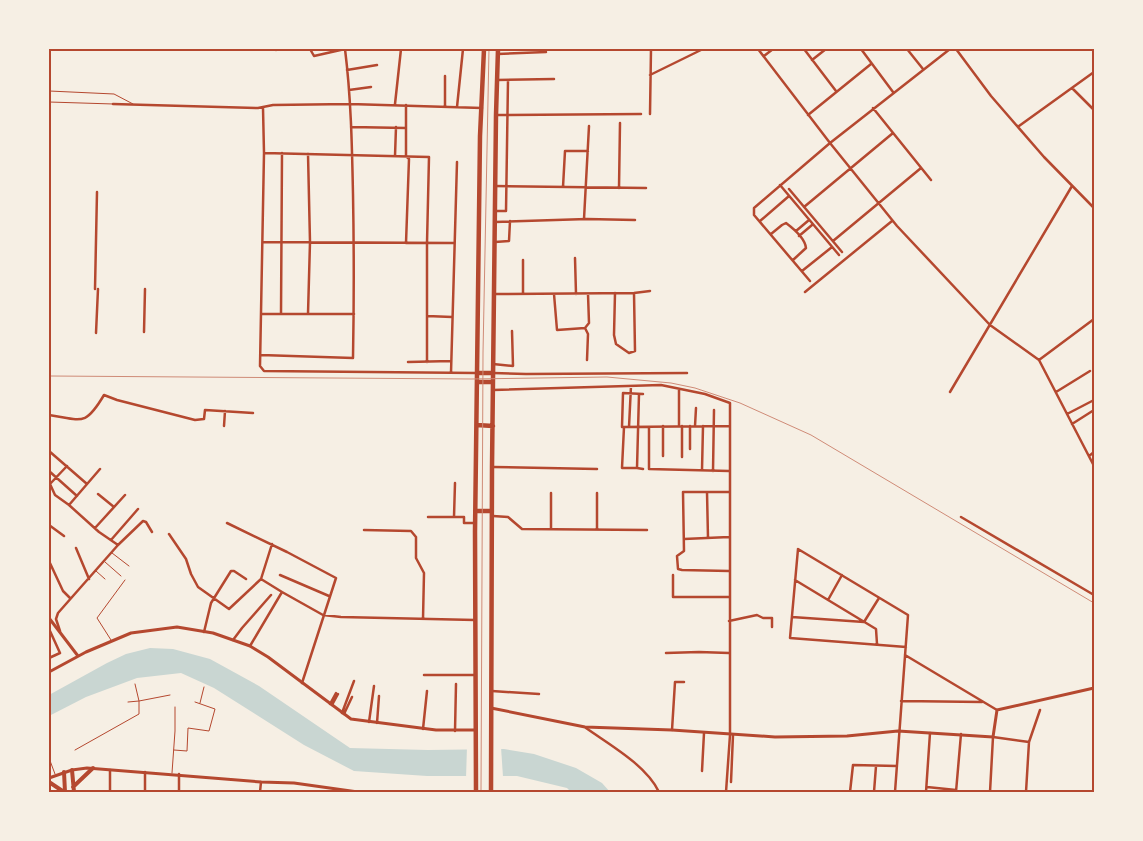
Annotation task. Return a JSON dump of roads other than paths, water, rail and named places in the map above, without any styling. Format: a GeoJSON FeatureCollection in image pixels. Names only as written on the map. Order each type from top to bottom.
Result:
{"type":"FeatureCollection","features":[{"type":"Feature","properties":{"kind":"highway"},"geometry":{"type":"LineString","coordinates":[[476,792],[477,373],[484,49]]}},
{"type":"Feature","properties":{"kind":"highway"},"geometry":{"type":"LineString","coordinates":[[491,792],[492,467],[498,51]]}},
{"type":"Feature","properties":{"kind":"highway"},"geometry":{"type":"LineString","coordinates":[[477,373],[493,373]]}},
{"type":"Feature","properties":{"kind":"highway"},"geometry":{"type":"LineString","coordinates":[[477,382],[493,382]]}},
{"type":"Feature","properties":{"kind":"highway"},"geometry":{"type":"LineString","coordinates":[[477,425],[493,426]]}},
{"type":"Feature","properties":{"kind":"highway"},"geometry":{"type":"LineString","coordinates":[[476,511],[492,514]]}},
{"type":"Feature","properties":{"kind":"main road"},"geometry":{"type":"LineString","coordinates":[[73,790],[93,768]]}},
{"type":"Feature","properties":{"kind":"main road"},"geometry":{"type":"LineString","coordinates":[[72,770],[73,790]]}},
{"type":"Feature","properties":{"kind":"main road"},"geometry":{"type":"LineString","coordinates":[[64,772],[64,792]]}},
{"type":"Feature","properties":{"kind":"main road"},"geometry":{"type":"LineString","coordinates":[[49,782],[64,792]]}},
{"type":"Feature","properties":{"kind":"street"},"geometry":{"type":"LineString","coordinates":[[261,355],[352,358],[354,314],[352,156],[345,49],[314,56],[310,49]]}},
{"type":"Feature","properties":{"kind":"street"},"geometry":{"type":"LineString","coordinates":[[395,104],[400,49]]}},
{"type":"Feature","properties":{"kind":"street"},"geometry":{"type":"LineString","coordinates":[[457,107],[463,49]]}},
{"type":"Feature","properties":{"kind":"street"},"geometry":{"type":"LineString","coordinates":[[613,49],[618,49]]}},
{"type":"Feature","properties":{"kind":"street"},"geometry":{"type":"LineString","coordinates":[[650,114],[651,49]]}},
{"type":"Feature","properties":{"kind":"street"},"geometry":{"type":"LineString","coordinates":[[650,75],[703,49]]}},
{"type":"Feature","properties":{"kind":"street"},"geometry":{"type":"LineString","coordinates":[[758,49],[892,221],[990,325],[1039,360],[1094,466]]}},
{"type":"Feature","properties":{"kind":"street"},"geometry":{"type":"LineString","coordinates":[[764,56],[773,49]]}},
{"type":"Feature","properties":{"kind":"street"},"geometry":{"type":"LineString","coordinates":[[804,49],[836,92]]}},
{"type":"Feature","properties":{"kind":"street"},"geometry":{"type":"LineString","coordinates":[[812,60],[826,49]]}},
{"type":"Feature","properties":{"kind":"street"},"geometry":{"type":"LineString","coordinates":[[861,49],[893,92]]}},
{"type":"Feature","properties":{"kind":"street"},"geometry":{"type":"LineString","coordinates":[[908,49],[923,69]]}},
{"type":"Feature","properties":{"kind":"street"},"geometry":{"type":"LineString","coordinates":[[810,280],[754,215],[754,208],[873,108],[950,49]]}},
{"type":"Feature","properties":{"kind":"street"},"geometry":{"type":"LineString","coordinates":[[956,49],[991,96],[1044,157],[1094,208]]}},
{"type":"Feature","properties":{"kind":"street"},"geometry":{"type":"LineString","coordinates":[[498,51],[546,52]]}},
{"type":"Feature","properties":{"kind":"street"},"geometry":{"type":"LineString","coordinates":[[808,115],[872,64]]}},
{"type":"Feature","properties":{"kind":"street"},"geometry":{"type":"LineString","coordinates":[[347,70],[377,65]]}},
{"type":"Feature","properties":{"kind":"street"},"geometry":{"type":"LineString","coordinates":[[1018,126],[1094,72]]}},
{"type":"Feature","properties":{"kind":"street"},"geometry":{"type":"LineString","coordinates":[[445,76],[446,106]]}},
{"type":"Feature","properties":{"kind":"street"},"geometry":{"type":"LineString","coordinates":[[497,80],[554,79]]}},
{"type":"Feature","properties":{"kind":"street"},"geometry":{"type":"LineString","coordinates":[[495,211],[506,211],[508,80]]}},
{"type":"Feature","properties":{"kind":"street"},"geometry":{"type":"LineString","coordinates":[[349,90],[371,87]]}},
{"type":"Feature","properties":{"kind":"street"},"geometry":{"type":"LineString","coordinates":[[1072,88],[1094,110]]}},
{"type":"Feature","properties":{"kind":"street"},"geometry":{"type":"LineString","coordinates":[[113,104],[263,108],[273,105],[395,104],[482,108]]}},
{"type":"Feature","properties":{"kind":"street"},"geometry":{"type":"LineString","coordinates":[[406,105],[406,156],[409,160],[406,243]]}},
{"type":"Feature","properties":{"kind":"street"},"geometry":{"type":"LineString","coordinates":[[263,108],[263,242],[260,366],[264,371],[477,373]]}},
{"type":"Feature","properties":{"kind":"street"},"geometry":{"type":"LineString","coordinates":[[873,108],[931,180]]}},
{"type":"Feature","properties":{"kind":"street"},"geometry":{"type":"LineString","coordinates":[[496,115],[641,114]]}},
{"type":"Feature","properties":{"kind":"street"},"geometry":{"type":"LineString","coordinates":[[619,188],[620,124]]}},
{"type":"Feature","properties":{"kind":"street"},"geometry":{"type":"LineString","coordinates":[[584,219],[589,126]]}},
{"type":"Feature","properties":{"kind":"street"},"geometry":{"type":"LineString","coordinates":[[351,127],[406,128]]}},
{"type":"Feature","properties":{"kind":"street"},"geometry":{"type":"LineString","coordinates":[[395,156],[396,127]]}},
{"type":"Feature","properties":{"kind":"street"},"geometry":{"type":"LineString","coordinates":[[804,207],[893,133]]}},
{"type":"Feature","properties":{"kind":"street"},"geometry":{"type":"LineString","coordinates":[[564,187],[565,152],[588,151]]}},
{"type":"Feature","properties":{"kind":"street"},"geometry":{"type":"LineString","coordinates":[[264,153],[429,157],[427,362]]}},
{"type":"Feature","properties":{"kind":"street"},"geometry":{"type":"LineString","coordinates":[[281,314],[282,154]]}},
{"type":"Feature","properties":{"kind":"street"},"geometry":{"type":"LineString","coordinates":[[308,154],[310,242],[308,314]]}},
{"type":"Feature","properties":{"kind":"street"},"geometry":{"type":"LineString","coordinates":[[451,373],[457,162]]}},
{"type":"Feature","properties":{"kind":"street"},"geometry":{"type":"LineString","coordinates":[[833,241],[921,168]]}},
{"type":"Feature","properties":{"kind":"street"},"geometry":{"type":"LineString","coordinates":[[780,185],[838,255]]}},
{"type":"Feature","properties":{"kind":"street"},"geometry":{"type":"LineString","coordinates":[[495,186],[646,188]]}},
{"type":"Feature","properties":{"kind":"street"},"geometry":{"type":"LineString","coordinates":[[950,392],[1072,186]]}},
{"type":"Feature","properties":{"kind":"street"},"geometry":{"type":"LineString","coordinates":[[789,189],[842,252]]}},
{"type":"Feature","properties":{"kind":"street"},"geometry":{"type":"LineString","coordinates":[[96,333],[97,192]]}},
{"type":"Feature","properties":{"kind":"street"},"geometry":{"type":"LineString","coordinates":[[760,222],[789,196]]}},
{"type":"Feature","properties":{"kind":"street"},"geometry":{"type":"LineString","coordinates":[[495,222],[584,219],[635,220]]}},
{"type":"Feature","properties":{"kind":"street"},"geometry":{"type":"LineString","coordinates":[[796,232],[809,220]]}},
{"type":"Feature","properties":{"kind":"street"},"geometry":{"type":"LineString","coordinates":[[805,292],[892,221]]}},
{"type":"Feature","properties":{"kind":"street"},"geometry":{"type":"LineString","coordinates":[[495,242],[509,241],[510,222]]}},
{"type":"Feature","properties":{"kind":"street"},"geometry":{"type":"LineString","coordinates":[[771,234],[786,223],[800,236],[805,242],[806,248],[793,260]]}},
{"type":"Feature","properties":{"kind":"street"},"geometry":{"type":"LineString","coordinates":[[800,236],[812,225]]}},
{"type":"Feature","properties":{"kind":"street"},"geometry":{"type":"LineString","coordinates":[[263,242],[454,243]]}},
{"type":"Feature","properties":{"kind":"street"},"geometry":{"type":"LineString","coordinates":[[802,271],[832,248]]}},
{"type":"Feature","properties":{"kind":"street"},"geometry":{"type":"LineString","coordinates":[[576,258],[576,294]]}},
{"type":"Feature","properties":{"kind":"street"},"geometry":{"type":"LineString","coordinates":[[523,260],[523,294]]}},
{"type":"Feature","properties":{"kind":"street"},"geometry":{"type":"LineString","coordinates":[[144,289],[144,332]]}},
{"type":"Feature","properties":{"kind":"street"},"geometry":{"type":"LineString","coordinates":[[494,294],[615,294],[650,292]]}},
{"type":"Feature","properties":{"kind":"street"},"geometry":{"type":"LineString","coordinates":[[615,294],[614,335],[616,344],[629,353],[635,351],[634,293]]}},
{"type":"Feature","properties":{"kind":"street"},"geometry":{"type":"LineString","coordinates":[[554,294],[557,330],[585,328],[589,323],[588,294]]}},
{"type":"Feature","properties":{"kind":"street"},"geometry":{"type":"LineString","coordinates":[[261,314],[354,314]]}},
{"type":"Feature","properties":{"kind":"street"},"geometry":{"type":"LineString","coordinates":[[427,316],[452,317]]}},
{"type":"Feature","properties":{"kind":"street"},"geometry":{"type":"LineString","coordinates":[[1039,360],[1094,319]]}},
{"type":"Feature","properties":{"kind":"street"},"geometry":{"type":"LineString","coordinates":[[585,328],[588,334],[588,360]]}},
{"type":"Feature","properties":{"kind":"street"},"geometry":{"type":"LineString","coordinates":[[494,364],[513,366],[512,331]]}},
{"type":"Feature","properties":{"kind":"street"},"geometry":{"type":"LineString","coordinates":[[408,362],[451,361]]}},
{"type":"Feature","properties":{"kind":"street"},"geometry":{"type":"LineString","coordinates":[[1056,392],[1090,371]]}},
{"type":"Feature","properties":{"kind":"street"},"geometry":{"type":"LineString","coordinates":[[493,373],[687,373]]}},
{"type":"Feature","properties":{"kind":"street"},"geometry":{"type":"LineString","coordinates":[[493,390],[661,385],[705,394],[730,403],[729,653],[731,782]]}},
{"type":"Feature","properties":{"kind":"street"},"geometry":{"type":"LineString","coordinates":[[629,427],[631,386]]}},
{"type":"Feature","properties":{"kind":"street"},"geometry":{"type":"LineString","coordinates":[[679,390],[682,457]]}},
{"type":"Feature","properties":{"kind":"street"},"geometry":{"type":"LineString","coordinates":[[637,468],[641,394],[623,393],[622,468],[637,468],[643,468]]}},
{"type":"Feature","properties":{"kind":"street"},"geometry":{"type":"LineString","coordinates":[[49,415],[77,421],[88,417],[104,395],[195,420],[204,419],[205,410],[253,413]]}},
{"type":"Feature","properties":{"kind":"street"},"geometry":{"type":"LineString","coordinates":[[1067,414],[1094,400]]}},
{"type":"Feature","properties":{"kind":"street"},"geometry":{"type":"LineString","coordinates":[[695,426],[696,408]]}},
{"type":"Feature","properties":{"kind":"street"},"geometry":{"type":"LineString","coordinates":[[713,471],[714,410]]}},
{"type":"Feature","properties":{"kind":"street"},"geometry":{"type":"LineString","coordinates":[[1072,424],[1094,410]]}},
{"type":"Feature","properties":{"kind":"street"},"geometry":{"type":"LineString","coordinates":[[224,426],[225,412]]}},
{"type":"Feature","properties":{"kind":"street"},"geometry":{"type":"LineString","coordinates":[[663,426],[663,456]]}},
{"type":"Feature","properties":{"kind":"street"},"geometry":{"type":"LineString","coordinates":[[690,426],[690,448]]}},
{"type":"Feature","properties":{"kind":"street"},"geometry":{"type":"LineString","coordinates":[[702,470],[703,426]]}},
{"type":"Feature","properties":{"kind":"street"},"geometry":{"type":"LineString","coordinates":[[624,427],[730,426]]}},
{"type":"Feature","properties":{"kind":"street"},"geometry":{"type":"LineString","coordinates":[[650,427],[649,469],[730,471]]}},
{"type":"Feature","properties":{"kind":"street"},"geometry":{"type":"LineString","coordinates":[[49,451],[87,484]]}},
{"type":"Feature","properties":{"kind":"street"},"geometry":{"type":"LineString","coordinates":[[1089,456],[1094,452]]}},
{"type":"Feature","properties":{"kind":"street"},"geometry":{"type":"LineString","coordinates":[[67,466],[50,484],[53,493],[118,545]]}},
{"type":"Feature","properties":{"kind":"street"},"geometry":{"type":"LineString","coordinates":[[492,467],[596,469]]}},
{"type":"Feature","properties":{"kind":"street"},"geometry":{"type":"LineString","coordinates":[[69,504],[100,469]]}},
{"type":"Feature","properties":{"kind":"street"},"geometry":{"type":"LineString","coordinates":[[49,471],[77,496]]}},
{"type":"Feature","properties":{"kind":"street"},"geometry":{"type":"LineString","coordinates":[[454,517],[455,484]]}},
{"type":"Feature","properties":{"kind":"street"},"geometry":{"type":"LineString","coordinates":[[729,492],[683,492],[684,551],[677,556],[678,569],[729,571]]}},
{"type":"Feature","properties":{"kind":"street"},"geometry":{"type":"LineString","coordinates":[[707,492],[708,538]]}},
{"type":"Feature","properties":{"kind":"street"},"geometry":{"type":"LineString","coordinates":[[597,493],[597,529]]}},
{"type":"Feature","properties":{"kind":"street"},"geometry":{"type":"LineString","coordinates":[[98,494],[114,507]]}},
{"type":"Feature","properties":{"kind":"street"},"geometry":{"type":"LineString","coordinates":[[551,494],[551,529]]}},
{"type":"Feature","properties":{"kind":"street"},"geometry":{"type":"LineString","coordinates":[[95,528],[126,495]]}},
{"type":"Feature","properties":{"kind":"street"},"geometry":{"type":"LineString","coordinates":[[111,540],[138,510]]}},
{"type":"Feature","properties":{"kind":"street"},"geometry":{"type":"LineString","coordinates":[[492,514],[508,517],[522,529],[647,530]]}},
{"type":"Feature","properties":{"kind":"street"},"geometry":{"type":"LineString","coordinates":[[428,517],[464,517],[464,523],[476,522]]}},
{"type":"Feature","properties":{"kind":"street"},"geometry":{"type":"LineString","coordinates":[[961,518],[1094,595]]}},
{"type":"Feature","properties":{"kind":"street"},"geometry":{"type":"LineString","coordinates":[[59,631],[57,616],[70,598],[118,545],[144,520],[152,532]]}},
{"type":"Feature","properties":{"kind":"street"},"geometry":{"type":"LineString","coordinates":[[227,523],[272,544],[336,578],[302,683]]}},
{"type":"Feature","properties":{"kind":"street"},"geometry":{"type":"LineString","coordinates":[[49,525],[64,536]]}},
{"type":"Feature","properties":{"kind":"street"},"geometry":{"type":"LineString","coordinates":[[364,530],[411,531],[414,533],[416,537],[416,558],[424,573],[423,619]]}},
{"type":"Feature","properties":{"kind":"street"},"geometry":{"type":"LineString","coordinates":[[169,534],[186,560],[198,587],[230,609],[261,580],[272,544]]}},
{"type":"Feature","properties":{"kind":"street"},"geometry":{"type":"LineString","coordinates":[[684,539],[729,537]]}},
{"type":"Feature","properties":{"kind":"street"},"geometry":{"type":"LineString","coordinates":[[76,548],[89,579]]}},
{"type":"Feature","properties":{"kind":"street"},"geometry":{"type":"LineString","coordinates":[[894,792],[897,766],[898,731],[906,647],[908,615],[798,549],[790,638],[906,647]]}},
{"type":"Feature","properties":{"kind":"street"},"geometry":{"type":"LineString","coordinates":[[49,561],[63,591],[70,598]]}},
{"type":"Feature","properties":{"kind":"street"},"geometry":{"type":"LineString","coordinates":[[204,632],[211,602],[232,571],[246,579]]}},
{"type":"Feature","properties":{"kind":"street"},"geometry":{"type":"LineString","coordinates":[[673,574],[673,597],[729,597]]}},
{"type":"Feature","properties":{"kind":"street"},"geometry":{"type":"LineString","coordinates":[[280,575],[329,596]]}},
{"type":"Feature","properties":{"kind":"street"},"geometry":{"type":"LineString","coordinates":[[828,600],[842,575]]}},
{"type":"Feature","properties":{"kind":"street"},"geometry":{"type":"LineString","coordinates":[[261,580],[323,615],[475,620]]}},
{"type":"Feature","properties":{"kind":"street"},"geometry":{"type":"LineString","coordinates":[[795,580],[876,629],[877,644]]}},
{"type":"Feature","properties":{"kind":"street"},"geometry":{"type":"LineString","coordinates":[[250,646],[282,592]]}},
{"type":"Feature","properties":{"kind":"street"},"geometry":{"type":"LineString","coordinates":[[233,640],[271,595]]}},
{"type":"Feature","properties":{"kind":"street"},"geometry":{"type":"LineString","coordinates":[[864,622],[879,598]]}},
{"type":"Feature","properties":{"kind":"street"},"geometry":{"type":"LineString","coordinates":[[729,621],[757,615],[763,618],[772,618],[772,627]]}},
{"type":"Feature","properties":{"kind":"street"},"geometry":{"type":"LineString","coordinates":[[792,617],[864,622]]}},
{"type":"Feature","properties":{"kind":"street"},"geometry":{"type":"LineString","coordinates":[[49,618],[78,656]]}},
{"type":"Feature","properties":{"kind":"street"},"geometry":{"type":"LineString","coordinates":[[49,672],[78,656],[131,632],[172,627],[204,632],[250,646],[268,657],[351,719],[423,729],[476,730]]}},
{"type":"Feature","properties":{"kind":"street"},"geometry":{"type":"LineString","coordinates":[[49,658],[60,653],[49,631],[59,631]]}},
{"type":"Feature","properties":{"kind":"street"},"geometry":{"type":"LineString","coordinates":[[666,653],[729,653]]}},
{"type":"Feature","properties":{"kind":"street"},"geometry":{"type":"LineString","coordinates":[[905,655],[997,710],[1094,688]]}},
{"type":"Feature","properties":{"kind":"street"},"geometry":{"type":"LineString","coordinates":[[424,675],[475,675]]}},
{"type":"Feature","properties":{"kind":"street"},"geometry":{"type":"LineString","coordinates":[[343,714],[354,681]]}},
{"type":"Feature","properties":{"kind":"street"},"geometry":{"type":"LineString","coordinates":[[672,730],[675,682],[684,682]]}},
{"type":"Feature","properties":{"kind":"street"},"geometry":{"type":"LineString","coordinates":[[455,731],[456,684]]}},
{"type":"Feature","properties":{"kind":"street"},"geometry":{"type":"LineString","coordinates":[[370,722],[374,686]]}},
{"type":"Feature","properties":{"kind":"street"},"geometry":{"type":"LineString","coordinates":[[423,729],[427,691]]}},
{"type":"Feature","properties":{"kind":"street"},"geometry":{"type":"LineString","coordinates":[[492,691],[539,694]]}},
{"type":"Feature","properties":{"kind":"street"},"geometry":{"type":"LineString","coordinates":[[331,705],[337,694]]}},
{"type":"Feature","properties":{"kind":"street"},"geometry":{"type":"LineString","coordinates":[[343,714],[352,696]]}},
{"type":"Feature","properties":{"kind":"street"},"geometry":{"type":"LineString","coordinates":[[377,723],[379,696]]}},
{"type":"Feature","properties":{"kind":"street"},"geometry":{"type":"LineString","coordinates":[[901,700],[984,702]]}},
{"type":"Feature","properties":{"kind":"street"},"geometry":{"type":"LineString","coordinates":[[491,708],[585,727],[672,730],[775,737],[847,736],[898,731],[961,734],[1029,742]]}},
{"type":"Feature","properties":{"kind":"street"},"geometry":{"type":"LineString","coordinates":[[990,792],[993,737],[997,710]]}},
{"type":"Feature","properties":{"kind":"street"},"geometry":{"type":"LineString","coordinates":[[1026,792],[1029,742],[1040,710]]}},
{"type":"Feature","properties":{"kind":"street"},"geometry":{"type":"LineString","coordinates":[[585,727],[619,751],[650,777],[659,792]]}},
{"type":"Feature","properties":{"kind":"street"},"geometry":{"type":"LineString","coordinates":[[702,771],[704,733]]}},
{"type":"Feature","properties":{"kind":"street"},"geometry":{"type":"LineString","coordinates":[[926,792],[930,733]]}},
{"type":"Feature","properties":{"kind":"street"},"geometry":{"type":"LineString","coordinates":[[927,787],[956,791],[961,734]]}},
{"type":"Feature","properties":{"kind":"street"},"geometry":{"type":"LineString","coordinates":[[726,792],[731,735]]}},
{"type":"Feature","properties":{"kind":"street"},"geometry":{"type":"LineString","coordinates":[[850,792],[853,765],[897,766]]}},
{"type":"Feature","properties":{"kind":"street"},"geometry":{"type":"LineString","coordinates":[[874,792],[876,766]]}},
{"type":"Feature","properties":{"kind":"street"},"geometry":{"type":"LineString","coordinates":[[49,778],[72,770],[93,768],[261,782],[294,782],[358,792],[383,792]]}},
{"type":"Feature","properties":{"kind":"street"},"geometry":{"type":"LineString","coordinates":[[110,769],[110,792]]}},
{"type":"Feature","properties":{"kind":"street"},"geometry":{"type":"LineString","coordinates":[[145,772],[145,792]]}},
{"type":"Feature","properties":{"kind":"street"},"geometry":{"type":"LineString","coordinates":[[179,774],[179,792]]}},
{"type":"Feature","properties":{"kind":"street"},"geometry":{"type":"LineString","coordinates":[[260,792],[261,782]]}},
{"type":"Feature","properties":{"kind":"lane"},"geometry":{"type":"LineString","coordinates":[[49,91],[114,94],[134,104]]}},
{"type":"Feature","properties":{"kind":"lane"},"geometry":{"type":"LineString","coordinates":[[49,102],[113,104]]}},
{"type":"Feature","properties":{"kind":"lane"},"geometry":{"type":"LineString","coordinates":[[112,552],[129,566]]}},
{"type":"Feature","properties":{"kind":"lane"},"geometry":{"type":"LineString","coordinates":[[104,561],[121,576]]}},
{"type":"Feature","properties":{"kind":"lane"},"geometry":{"type":"LineString","coordinates":[[96,571],[105,579]]}},
{"type":"Feature","properties":{"kind":"lane"},"geometry":{"type":"LineString","coordinates":[[111,641],[97,618],[125,580]]}},
{"type":"Feature","properties":{"kind":"lane"},"geometry":{"type":"LineString","coordinates":[[75,750],[139,714],[139,702],[135,684]]}},
{"type":"Feature","properties":{"kind":"lane"},"geometry":{"type":"LineString","coordinates":[[200,704],[204,687]]}},
{"type":"Feature","properties":{"kind":"lane"},"geometry":{"type":"LineString","coordinates":[[128,702],[139,702],[170,695]]}},
{"type":"Feature","properties":{"kind":"lane"},"geometry":{"type":"LineString","coordinates":[[174,750],[186,751],[188,728],[209,731],[215,709],[195,702]]}},
{"type":"Feature","properties":{"kind":"lane"},"geometry":{"type":"LineString","coordinates":[[172,774],[175,707]]}},
{"type":"Feature","properties":{"kind":"lane"},"geometry":{"type":"LineString","coordinates":[[49,758],[56,775]]}},
{"type":"Feature","properties":{"kind":"railway"},"geometry":{"type":"LineString","coordinates":[[481,792],[483,353],[489,49]]}},
{"type":"Feature","properties":{"kind":"railway"},"geometry":{"type":"LineString","coordinates":[[49,376],[471,379],[607,377],[671,383],[695,388],[740,403],[811,435],[1094,603]]}}]}
